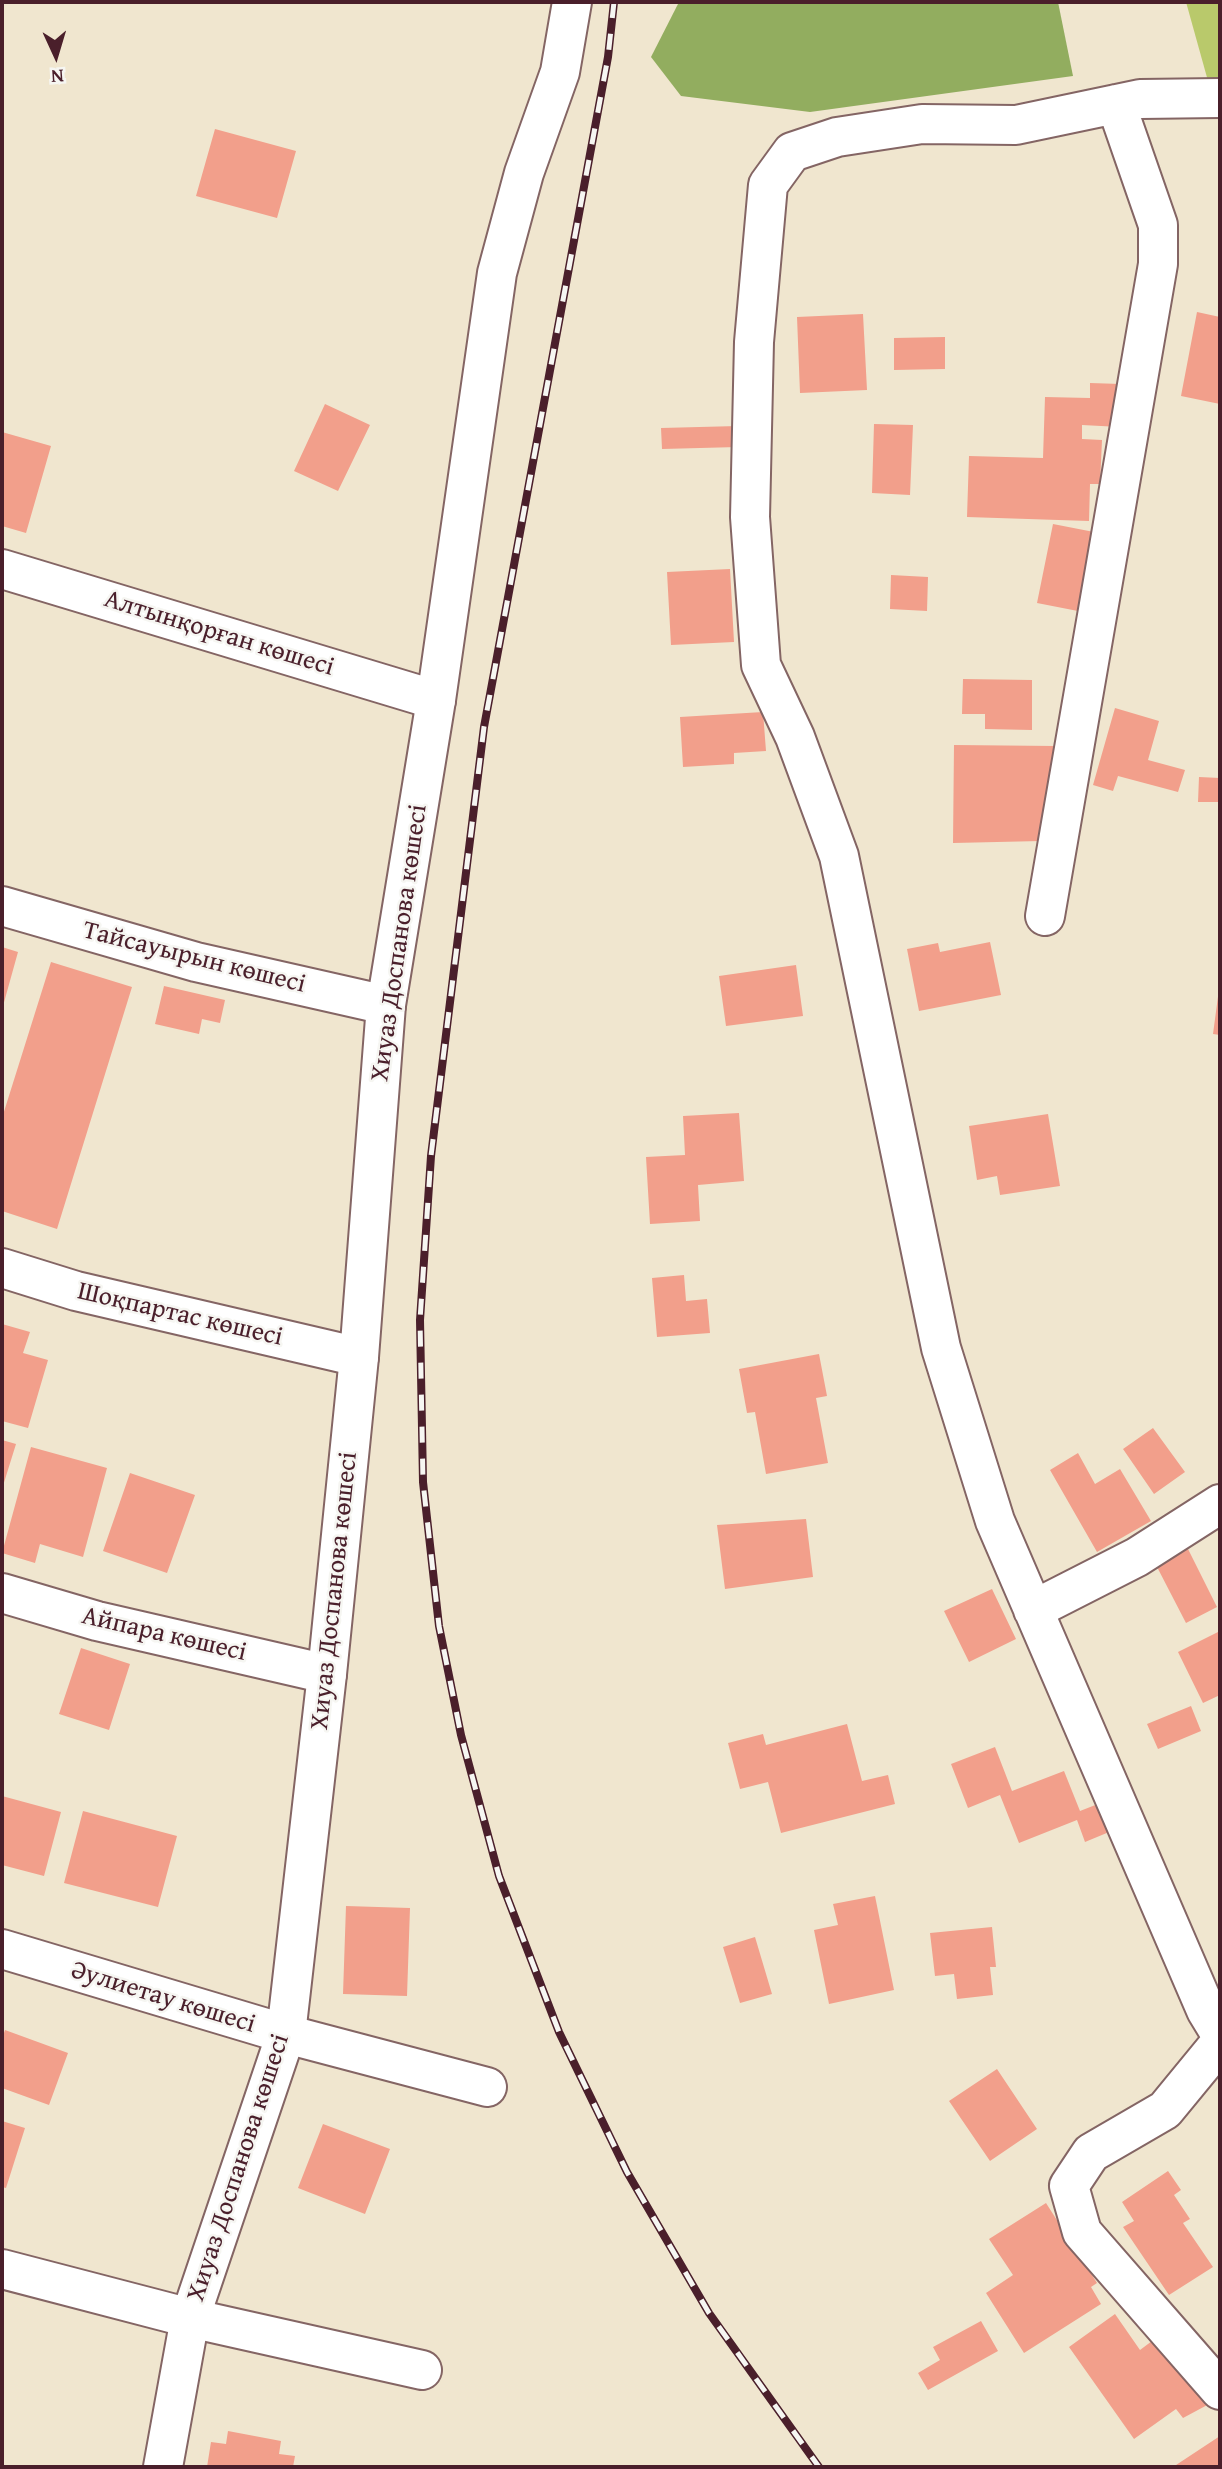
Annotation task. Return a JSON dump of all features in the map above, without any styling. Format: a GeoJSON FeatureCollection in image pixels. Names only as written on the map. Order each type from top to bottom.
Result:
{"type":"FeatureCollection","features":[{"type":"Feature","properties":{"kind":"street","name":"Хиуаз Доспанова көшесі"},"geometry":{"type":"LineString","coordinates":[[163,2467],[190,2318],[286,2034],[327,1674],[359,1357],[386,1005],[436,700],[498,273],[524,173],[560,72],[572,2]]}},
{"type":"Feature","properties":{"kind":"street"},"geometry":{"type":"LineString","coordinates":[[1220,99],[1140,99],[1016,125],[910,126],[836,137],[792,152],[768,185],[754,342],[750,517],[761,665],[795,737],[839,856],[940,1348],[995,1521],[1206,2010],[1220,2033]]}},
{"type":"Feature","properties":{"kind":"street"},"geometry":{"type":"LineString","coordinates":[[1045,916],[1158,264],[1158,225],[1116,104]]}},
{"type":"Feature","properties":{"kind":"street","name":"Алтынқорған көшесі"},"geometry":{"type":"LineString","coordinates":[[2,569],[436,700]]}},
{"type":"Feature","properties":{"kind":"street","name":"Тайсауырын көшесі"},"geometry":{"type":"LineString","coordinates":[[2,906],[196,962],[386,1005]]}},
{"type":"Feature","properties":{"kind":"street","name":"Шоқпартас көшесі"},"geometry":{"type":"LineString","coordinates":[[2,1268],[76,1291],[359,1357]]}},
{"type":"Feature","properties":{"kind":"street"},"geometry":{"type":"LineString","coordinates":[[1033,1610],[1137,1558],[1220,1504]]}},
{"type":"Feature","properties":{"kind":"street","name":"Айпара көшесі"},"geometry":{"type":"LineString","coordinates":[[2,1593],[97,1621],[327,1674]]}},
{"type":"Feature","properties":{"kind":"street","name":"Әулиетау көшесі"},"geometry":{"type":"LineString","coordinates":[[2,1950],[286,2034],[487,2087]]}},
{"type":"Feature","properties":{"kind":"street"},"geometry":{"type":"LineString","coordinates":[[1220,2043],[1165,2110],[1091,2153],[1069,2186],[1082,2232],[1220,2390]]}},
{"type":"Feature","properties":{"kind":"street"},"geometry":{"type":"LineString","coordinates":[[2,2269],[190,2318],[422,2370]]}},
{"type":"Feature","properties":{"kind":"green space"},"geometry":{"type":"Polygon","coordinates":[[[679,2],[1058,2],[1073,76],[810,112],[681,96],[651,57],[679,2]]]}},
{"type":"Feature","properties":{"kind":"green space"},"geometry":{"type":"Polygon","coordinates":[[[1186,2],[1220,2],[1220,98],[1213,99],[1186,2]]]}},
{"type":"Feature","properties":{"kind":"building"},"geometry":{"type":"Polygon","coordinates":[[[215,129],[296,151],[277,218],[196,196],[215,129]]]}},
{"type":"Feature","properties":{"kind":"building"},"geometry":{"type":"Polygon","coordinates":[[[1197,312],[1220,317],[1220,404],[1181,396],[1197,312]]]}},
{"type":"Feature","properties":{"kind":"building"},"geometry":{"type":"Polygon","coordinates":[[[863,314],[867,390],[800,393],[797,317],[863,314]]]}},
{"type":"Feature","properties":{"kind":"building"},"geometry":{"type":"Polygon","coordinates":[[[945,337],[945,369],[894,370],[894,338],[945,337]]]}},
{"type":"Feature","properties":{"kind":"building"},"geometry":{"type":"Polygon","coordinates":[[[1090,383],[1121,384],[1120,427],[1082,425],[1082,439],[1102,440],[1100,484],[1090,484],[1089,521],[967,517],[969,456],[1043,458],[1045,397],[1090,398],[1090,383]]]}},
{"type":"Feature","properties":{"kind":"building"},"geometry":{"type":"Polygon","coordinates":[[[325,404],[370,425],[338,491],[294,471],[325,404]]]}},
{"type":"Feature","properties":{"kind":"building"},"geometry":{"type":"Polygon","coordinates":[[[874,424],[913,425],[910,495],[872,493],[874,424]]]}},
{"type":"Feature","properties":{"kind":"building"},"geometry":{"type":"Polygon","coordinates":[[[738,426],[738,447],[662,449],[661,428],[738,426]]]}},
{"type":"Feature","properties":{"kind":"building"},"geometry":{"type":"Polygon","coordinates":[[[2,432],[51,446],[26,533],[2,526],[2,432]]]}},
{"type":"Feature","properties":{"kind":"building"},"geometry":{"type":"Polygon","coordinates":[[[1053,524],[1099,533],[1083,612],[1037,603],[1053,524]]]}},
{"type":"Feature","properties":{"kind":"building"},"geometry":{"type":"Polygon","coordinates":[[[730,569],[734,642],[671,645],[667,572],[730,569]]]}},
{"type":"Feature","properties":{"kind":"building"},"geometry":{"type":"Polygon","coordinates":[[[891,575],[928,577],[927,611],[890,609],[891,575]]]}},
{"type":"Feature","properties":{"kind":"building"},"geometry":{"type":"Polygon","coordinates":[[[963,679],[1032,680],[1032,730],[985,729],[985,714],[962,714],[963,679]]]}},
{"type":"Feature","properties":{"kind":"building"},"geometry":{"type":"Polygon","coordinates":[[[1115,708],[1159,721],[1148,760],[1185,770],[1178,792],[1118,776],[1113,791],[1093,785],[1115,708]]]}},
{"type":"Feature","properties":{"kind":"building"},"geometry":{"type":"Polygon","coordinates":[[[763,712],[766,751],[734,753],[734,764],[683,767],[680,717],[763,712]]]}},
{"type":"Feature","properties":{"kind":"building"},"geometry":{"type":"Polygon","coordinates":[[[954,745],[1055,746],[1041,841],[953,843],[954,745]]]}},
{"type":"Feature","properties":{"kind":"building"},"geometry":{"type":"Polygon","coordinates":[[[1199,777],[1220,778],[1220,802],[1198,802],[1199,777]]]}},
{"type":"Feature","properties":{"kind":"building"},"geometry":{"type":"Polygon","coordinates":[[[990,942],[1001,995],[919,1011],[907,949],[938,943],[940,952],[990,942]]]}},
{"type":"Feature","properties":{"kind":"building"},"geometry":{"type":"Polygon","coordinates":[[[2,947],[18,952],[3,1006],[2,1006],[2,947]]]}},
{"type":"Feature","properties":{"kind":"building"},"geometry":{"type":"Polygon","coordinates":[[[51,962],[132,987],[57,1229],[2,1211],[2,1118],[51,962]]]}},
{"type":"Feature","properties":{"kind":"building"},"geometry":{"type":"Polygon","coordinates":[[[796,965],[803,1016],[726,1026],[719,976],[796,965]]]}},
{"type":"Feature","properties":{"kind":"building"},"geometry":{"type":"Polygon","coordinates":[[[164,986],[225,1000],[220,1023],[202,1019],[199,1034],[155,1024],[164,986]]]}},
{"type":"Feature","properties":{"kind":"building"},"geometry":{"type":"Polygon","coordinates":[[[1220,989],[1220,1035],[1213,1034],[1220,989]]]}},
{"type":"Feature","properties":{"kind":"building"},"geometry":{"type":"Polygon","coordinates":[[[739,1113],[744,1181],[698,1185],[700,1221],[650,1224],[646,1157],[685,1155],[683,1116],[739,1113]]]}},
{"type":"Feature","properties":{"kind":"building"},"geometry":{"type":"Polygon","coordinates":[[[1048,1114],[1060,1186],[1000,1195],[997,1176],[977,1180],[969,1126],[1048,1114]]]}},
{"type":"Feature","properties":{"kind":"building"},"geometry":{"type":"Polygon","coordinates":[[[684,1275],[686,1301],[707,1299],[710,1333],[657,1337],[652,1278],[684,1275]]]}},
{"type":"Feature","properties":{"kind":"building"},"geometry":{"type":"Polygon","coordinates":[[[2,1324],[30,1332],[23,1353],[48,1360],[28,1428],[2,1421],[2,1324]]]}},
{"type":"Feature","properties":{"kind":"building"},"geometry":{"type":"Polygon","coordinates":[[[819,1354],[827,1396],[816,1398],[828,1463],[766,1474],[755,1412],[747,1413],[739,1369],[819,1354]]]}},
{"type":"Feature","properties":{"kind":"building"},"geometry":{"type":"Polygon","coordinates":[[[1153,1428],[1185,1472],[1154,1494],[1123,1449],[1153,1428]]]}},
{"type":"Feature","properties":{"kind":"building"},"geometry":{"type":"Polygon","coordinates":[[[2,1440],[16,1444],[2,1489],[2,1440]]]}},
{"type":"Feature","properties":{"kind":"building"},"geometry":{"type":"Polygon","coordinates":[[[31,1447],[107,1468],[83,1557],[40,1544],[35,1563],[2,1553],[31,1447]]]}},
{"type":"Feature","properties":{"kind":"building"},"geometry":{"type":"Polygon","coordinates":[[[1078,1453],[1095,1484],[1120,1469],[1151,1521],[1097,1552],[1050,1470],[1078,1453]]]}},
{"type":"Feature","properties":{"kind":"building"},"geometry":{"type":"Polygon","coordinates":[[[130,1473],[195,1495],[167,1573],[103,1551],[130,1473]]]}},
{"type":"Feature","properties":{"kind":"building"},"geometry":{"type":"Polygon","coordinates":[[[806,1519],[813,1577],[725,1589],[717,1525],[806,1519]]]}},
{"type":"Feature","properties":{"kind":"building"},"geometry":{"type":"Polygon","coordinates":[[[1188,1549],[1217,1607],[1186,1623],[1156,1565],[1188,1549]]]}},
{"type":"Feature","properties":{"kind":"building"},"geometry":{"type":"Polygon","coordinates":[[[992,1589],[1016,1639],[969,1662],[944,1611],[992,1589]]]}},
{"type":"Feature","properties":{"kind":"building"},"geometry":{"type":"Polygon","coordinates":[[[1220,1631],[1220,1695],[1203,1703],[1178,1652],[1220,1631]]]}},
{"type":"Feature","properties":{"kind":"building"},"geometry":{"type":"Polygon","coordinates":[[[81,1648],[130,1664],[109,1730],[59,1714],[81,1648]]]}},
{"type":"Feature","properties":{"kind":"building"},"geometry":{"type":"Polygon","coordinates":[[[1191,1706],[1201,1731],[1158,1749],[1147,1724],[1191,1706]]]}},
{"type":"Feature","properties":{"kind":"building"},"geometry":{"type":"Polygon","coordinates":[[[847,1724],[862,1781],[888,1775],[895,1804],[781,1833],[768,1782],[740,1789],[728,1743],[763,1734],[766,1745],[847,1724]]]}},
{"type":"Feature","properties":{"kind":"building"},"geometry":{"type":"Polygon","coordinates":[[[995,1747],[1012,1791],[1064,1771],[1080,1811],[1103,1802],[1114,1830],[1085,1842],[1077,1820],[1019,1843],[1000,1795],[968,1808],[951,1764],[995,1747]]]}},
{"type":"Feature","properties":{"kind":"building"},"geometry":{"type":"Polygon","coordinates":[[[2,1796],[61,1812],[44,1876],[2,1865],[2,1796]]]}},
{"type":"Feature","properties":{"kind":"building"},"geometry":{"type":"Polygon","coordinates":[[[83,1811],[177,1836],[158,1907],[64,1883],[83,1811]]]}},
{"type":"Feature","properties":{"kind":"building"},"geometry":{"type":"Polygon","coordinates":[[[875,1896],[894,1990],[829,2004],[814,1930],[838,1925],[833,1904],[875,1896]]]}},
{"type":"Feature","properties":{"kind":"building"},"geometry":{"type":"Polygon","coordinates":[[[346,1906],[410,1908],[407,1996],[343,1994],[346,1906]]]}},
{"type":"Feature","properties":{"kind":"building"},"geometry":{"type":"Polygon","coordinates":[[[992,1927],[996,1967],[990,1967],[993,1995],[957,1999],[954,1974],[935,1976],[930,1933],[992,1927]]]}},
{"type":"Feature","properties":{"kind":"building"},"geometry":{"type":"Polygon","coordinates":[[[755,1937],[772,1994],[740,2003],[723,1947],[755,1937]]]}},
{"type":"Feature","properties":{"kind":"building"},"geometry":{"type":"Polygon","coordinates":[[[5,2030],[68,2053],[49,2105],[2,2088],[2,2039],[5,2030]]]}},
{"type":"Feature","properties":{"kind":"building"},"geometry":{"type":"Polygon","coordinates":[[[997,2069],[1037,2129],[990,2161],[949,2101],[997,2069]]]}},
{"type":"Feature","properties":{"kind":"building"},"geometry":{"type":"Polygon","coordinates":[[[2,2121],[25,2128],[6,2188],[2,2187],[2,2121]]]}},
{"type":"Feature","properties":{"kind":"building"},"geometry":{"type":"Polygon","coordinates":[[[323,2124],[390,2149],[365,2214],[298,2188],[323,2124]]]}},
{"type":"Feature","properties":{"kind":"building"},"geometry":{"type":"Polygon","coordinates":[[[1168,2171],[1181,2190],[1174,2195],[1190,2219],[1183,2223],[1213,2267],[1169,2295],[1123,2227],[1134,2221],[1122,2202],[1168,2171]]]}},
{"type":"Feature","properties":{"kind":"building"},"geometry":{"type":"Polygon","coordinates":[[[1046,2203],[1097,2283],[1091,2287],[1101,2304],[1024,2353],[986,2293],[1013,2275],[989,2239],[1046,2203]]]}},
{"type":"Feature","properties":{"kind":"building"},"geometry":{"type":"Polygon","coordinates":[[[1115,2314],[1140,2350],[1156,2338],[1211,2403],[1183,2418],[1176,2409],[1134,2439],[1069,2347],[1115,2314]]]}},
{"type":"Feature","properties":{"kind":"building"},"geometry":{"type":"Polygon","coordinates":[[[981,2321],[998,2351],[928,2390],[918,2373],[940,2360],[933,2347],[981,2321]]]}},
{"type":"Feature","properties":{"kind":"building"},"geometry":{"type":"Polygon","coordinates":[[[228,2431],[281,2441],[279,2454],[295,2456],[293,2467],[207,2467],[211,2442],[226,2444],[228,2431]]]}},
{"type":"Feature","properties":{"kind":"building"},"geometry":{"type":"Polygon","coordinates":[[[1220,2436],[1220,2467],[1173,2467],[1220,2436]]]}},
{"type":"Feature","properties":{"kind":"railway"},"geometry":{"type":"LineString","coordinates":[[614,2],[608,57],[484,727],[431,1156],[420,1320],[423,1482],[439,1626],[461,1735],[499,1876],[559,2032],[627,2172],[709,2313],[819,2467]]}}]}
